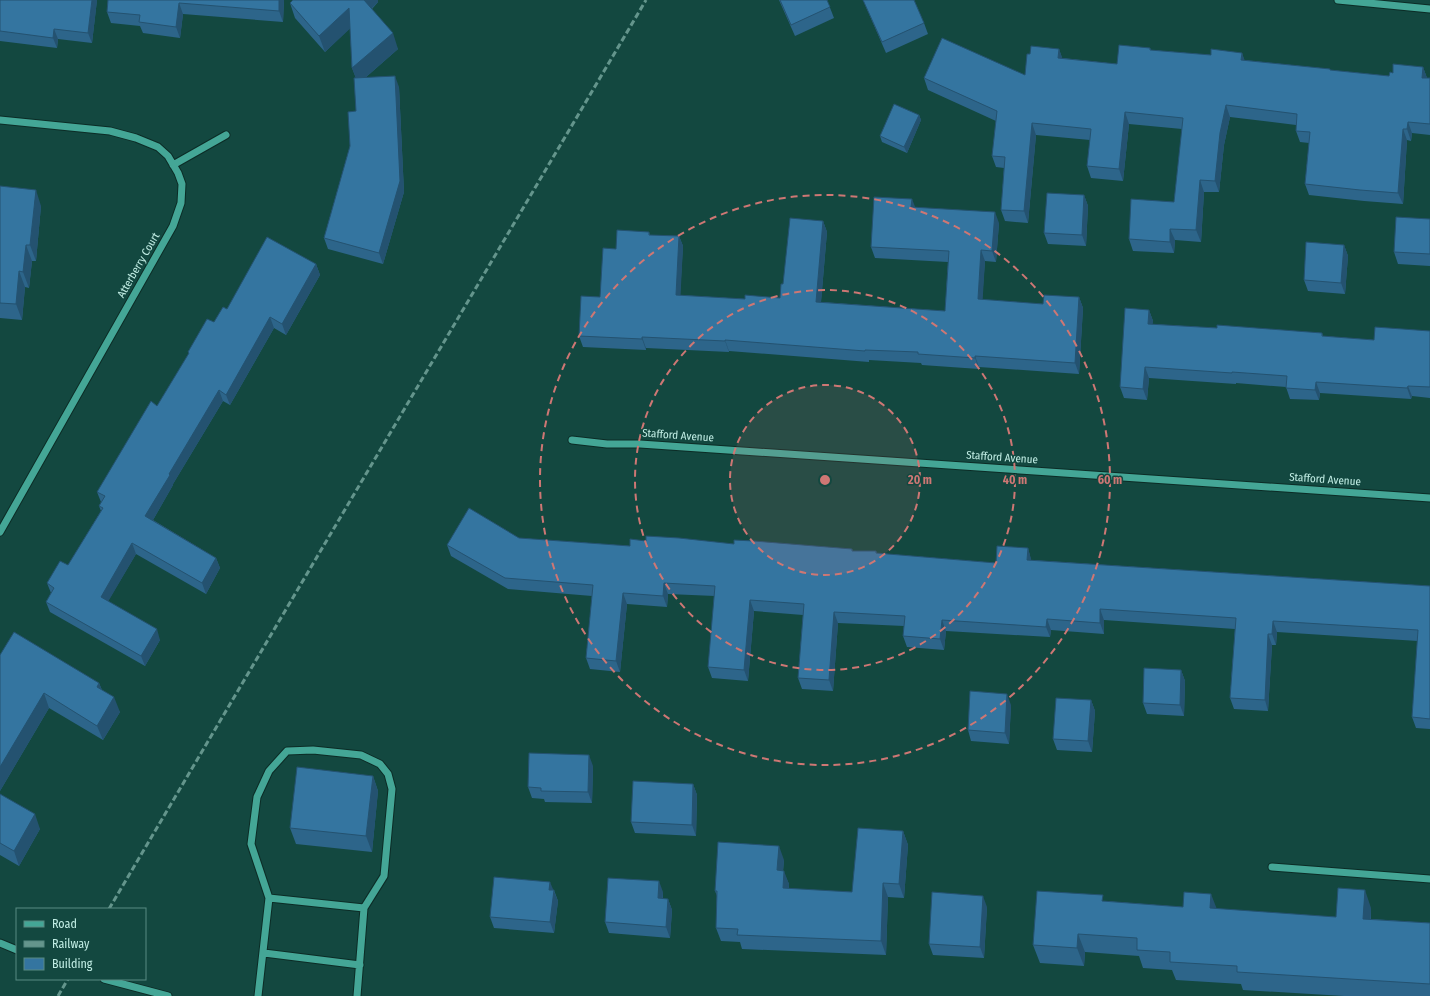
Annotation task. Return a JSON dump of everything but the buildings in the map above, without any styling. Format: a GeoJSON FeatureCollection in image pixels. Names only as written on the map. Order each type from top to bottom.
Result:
{"type":"FeatureCollection","features":[{"type":"Feature","properties":{"kind":"street"},"geometry":{"type":"LineString","coordinates":[[1338,0],[1430,9]]}},
{"type":"Feature","properties":{"kind":"street","name":"Atterberry Court"},"geometry":{"type":"LineString","coordinates":[[0,120],[110,131],[136,138],[158,147],[168,156],[178,172],[182,184],[181,203],[173,226],[0,532]]}},
{"type":"Feature","properties":{"kind":"street"},"geometry":{"type":"LineString","coordinates":[[173,165],[226,134]]}},
{"type":"Feature","properties":{"kind":"street","name":"Stafford Avenue"},"geometry":{"type":"LineString","coordinates":[[572,440],[607,444],[656,445],[1430,498]]}},
{"type":"Feature","properties":{"kind":"street"},"geometry":{"type":"LineString","coordinates":[[258,996],[269,898],[251,844],[257,797],[269,771],[287,751],[313,750],[361,755],[380,764],[388,774],[392,789],[384,876],[364,908],[357,996]]}},
{"type":"Feature","properties":{"kind":"street"},"geometry":{"type":"LineString","coordinates":[[1272,868],[1430,879]]}},
{"type":"Feature","properties":{"kind":"street"},"geometry":{"type":"LineString","coordinates":[[269,898],[364,908]]}},
{"type":"Feature","properties":{"kind":"street"},"geometry":{"type":"LineString","coordinates":[[0,943],[16,950]]}},
{"type":"Feature","properties":{"kind":"street"},"geometry":{"type":"LineString","coordinates":[[264,953],[360,965]]}},
{"type":"Feature","properties":{"kind":"street"},"geometry":{"type":"LineString","coordinates":[[108,980],[168,996]]}},
{"type":"Feature","properties":{"kind":"railway"},"geometry":{"type":"LineString","coordinates":[[110,908],[646,0]]}},
{"type":"Feature","properties":{"kind":"railway"},"geometry":{"type":"LineString","coordinates":[[58,996],[67,980]]}}]}
